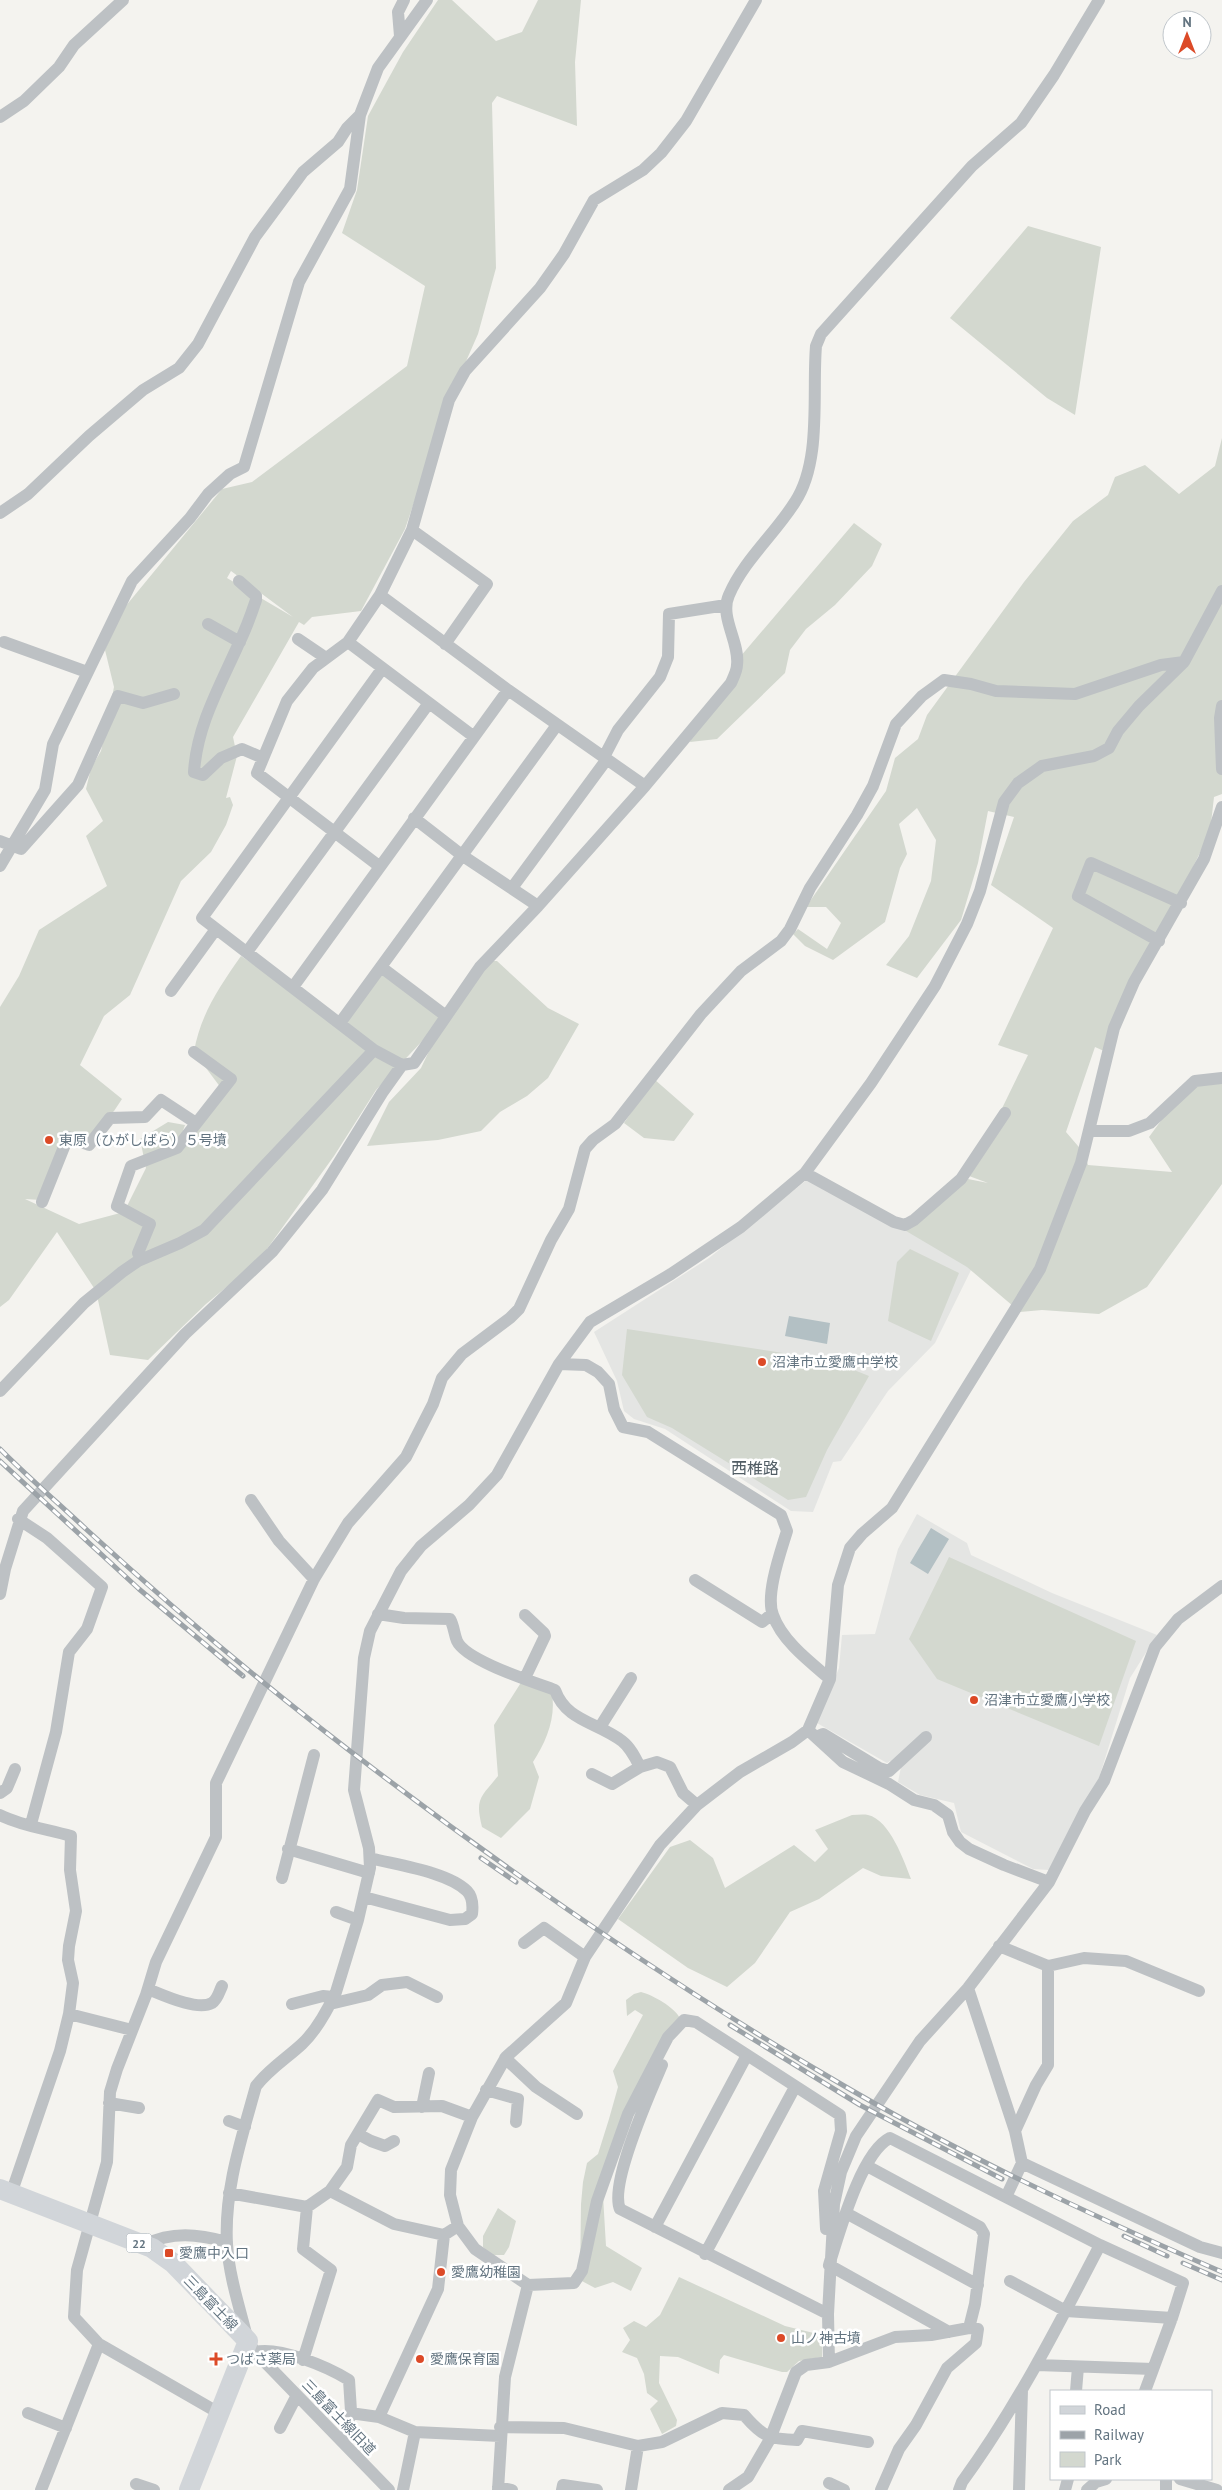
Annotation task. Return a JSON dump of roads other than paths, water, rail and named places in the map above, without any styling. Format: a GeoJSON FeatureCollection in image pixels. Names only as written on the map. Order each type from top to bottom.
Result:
{"type":"FeatureCollection","features":[{"type":"Feature","properties":{"kind":"main road","name":"三島富士線"},"geometry":{"type":"LineString","coordinates":[[6,2192],[152,2248],[173,2263],[252,2347],[219,2413],[189,2490]]}},
{"type":"Feature","properties":{"kind":"street"},"geometry":{"type":"LineString","coordinates":[[0,117],[24,101],[59,67],[74,45],[123,0]]}},
{"type":"Feature","properties":{"kind":"street"},"geometry":{"type":"LineString","coordinates":[[400,36],[398,12],[404,0]]}},
{"type":"Feature","properties":{"kind":"street"},"geometry":{"type":"LineString","coordinates":[[0,866],[6,844],[45,790],[53,744],[132,581],[190,518],[208,494],[230,474],[244,467],[299,282],[350,189],[360,115],[378,68],[427,0]]}},
{"type":"Feature","properties":{"kind":"street"},"geometry":{"type":"LineString","coordinates":[[380,866],[256,773],[287,701],[313,668],[348,642],[380,595],[412,530],[449,400],[465,371],[540,288],[564,254],[594,200],[643,170],[662,153],[686,122],[756,0]]}},
{"type":"Feature","properties":{"kind":"street"},"geometry":{"type":"LineString","coordinates":[[382,669],[202,918],[340,1022],[374,1050],[402,1065],[414,1063],[480,967],[538,906],[645,786],[731,683],[738,665],[726,605],[729,594],[750,560],[796,502],[807,478],[812,448],[816,346],[821,334],[972,166],[1021,123],[1054,75],[1099,0]]}},
{"type":"Feature","properties":{"kind":"street"},"geometry":{"type":"LineString","coordinates":[[0,514],[28,494],[89,436],[143,390],[179,368],[198,344],[264,225],[303,172],[338,142],[347,128],[360,115]]}},
{"type":"Feature","properties":{"kind":"street"},"geometry":{"type":"LineString","coordinates":[[412,530],[487,584],[445,644]]}},
{"type":"Feature","properties":{"kind":"street"},"geometry":{"type":"LineString","coordinates":[[240,581],[256,596],[256,600],[240,642],[203,723],[195,750],[194,772],[202,775],[222,758],[242,749],[263,758]]}},
{"type":"Feature","properties":{"kind":"street"},"geometry":{"type":"LineString","coordinates":[[342,2442],[350,2413],[349,2380],[330,2368],[266,2349],[252,2347],[229,2265],[227,2242],[233,2169],[256,2086],[264,2075],[304,2043],[332,2001],[364,1897],[370,1858],[354,1790],[364,1658],[370,1631],[378,1614],[401,1571],[421,1546],[469,1506],[497,1475],[559,1364],[590,1322],[671,1274],[741,1227],[805,1173],[871,1083],[935,986],[967,924],[980,891],[995,829],[1004,802],[1018,783],[1042,766],[1094,756],[1109,748],[1118,731],[1138,706],[1184,662],[1222,591]]}},
{"type":"Feature","properties":{"kind":"street"},"geometry":{"type":"LineString","coordinates":[[380,595],[508,690],[645,786]]}},
{"type":"Feature","properties":{"kind":"street"},"geometry":{"type":"LineString","coordinates":[[512,888],[606,758],[618,730],[660,677],[668,657],[669,614],[726,605]]}},
{"type":"Feature","properties":{"kind":"street"},"geometry":{"type":"LineString","coordinates":[[208,624],[240,642]]}},
{"type":"Feature","properties":{"kind":"street"},"geometry":{"type":"LineString","coordinates":[[298,639],[326,658]]}},
{"type":"Feature","properties":{"kind":"street"},"geometry":{"type":"LineString","coordinates":[[4,642],[87,672]]}},
{"type":"Feature","properties":{"kind":"street"},"geometry":{"type":"LineString","coordinates":[[348,642],[473,736]]}},
{"type":"Feature","properties":{"kind":"street"},"geometry":{"type":"LineString","coordinates":[[219,2413],[99,2344],[74,2317],[77,2270],[107,2162],[109,2103],[113,2084],[156,1962],[216,1837],[216,1782],[314,1579],[348,1524],[406,1457],[433,1404],[442,1378],[462,1354],[519,1309],[551,1240],[568,1209],[586,1150],[593,1140],[616,1124],[700,1014],[741,970],[781,941],[790,929],[810,888],[858,815],[873,786],[896,724],[922,696],[944,680],[971,684],[996,691],[1074,694],[1161,665],[1184,662]]}},
{"type":"Feature","properties":{"kind":"street"},"geometry":{"type":"LineString","coordinates":[[293,987],[508,690]]}},
{"type":"Feature","properties":{"kind":"street"},"geometry":{"type":"LineString","coordinates":[[6,844],[21,849],[78,785],[118,696],[144,703],[174,694]]}},
{"type":"Feature","properties":{"kind":"street"},"geometry":{"type":"LineString","coordinates":[[247,952],[429,703]]}},
{"type":"Feature","properties":{"kind":"street"},"geometry":{"type":"LineString","coordinates":[[1222,706],[1220,718],[1222,769]]}},
{"type":"Feature","properties":{"kind":"street"},"geometry":{"type":"LineString","coordinates":[[340,1022],[464,856],[557,725]]}},
{"type":"Feature","properties":{"kind":"street"},"geometry":{"type":"LineString","coordinates":[[812,1734],[830,1679],[838,1585],[850,1548],[862,1534],[892,1508],[1040,1269],[1081,1163],[1114,1028],[1134,982],[1181,903],[1204,859],[1222,807]]}},
{"type":"Feature","properties":{"kind":"street"},"geometry":{"type":"LineString","coordinates":[[414,818],[464,856],[538,906]]}},
{"type":"Feature","properties":{"kind":"street"},"geometry":{"type":"LineString","coordinates":[[1158,941],[1078,896],[1091,863],[1181,903]]}},
{"type":"Feature","properties":{"kind":"street"},"geometry":{"type":"LineString","coordinates":[[171,991],[216,929]]}},
{"type":"Feature","properties":{"kind":"street"},"geometry":{"type":"LineString","coordinates":[[381,967],[446,1016]]}},
{"type":"Feature","properties":{"kind":"street"},"geometry":{"type":"LineString","coordinates":[[0,1391],[84,1303],[141,1259],[180,1243],[204,1230],[374,1050]]}},
{"type":"Feature","properties":{"kind":"street"},"geometry":{"type":"LineString","coordinates":[[141,1259],[138,1253],[150,1224],[117,1206],[131,1166],[177,1148],[231,1079],[194,1052]]}},
{"type":"Feature","properties":{"kind":"street"},"geometry":{"type":"LineString","coordinates":[[0,1594],[20,1515],[185,1334],[272,1252],[322,1190],[382,1092],[402,1065]]}},
{"type":"Feature","properties":{"kind":"street"},"geometry":{"type":"LineString","coordinates":[[1089,1131],[1129,1131],[1150,1122],[1195,1081],[1222,1078]]}},
{"type":"Feature","properties":{"kind":"street"},"geometry":{"type":"LineString","coordinates":[[42,1202],[68,1138],[89,1145],[110,1118],[145,1117],[161,1100],[196,1123]]}},
{"type":"Feature","properties":{"kind":"street"},"geometry":{"type":"LineString","coordinates":[[805,1173],[894,1222],[906,1225],[961,1179],[1005,1113]]}},
{"type":"Feature","properties":{"kind":"street"},"geometry":{"type":"LineString","coordinates":[[559,1364],[586,1365],[598,1372],[609,1384],[614,1409],[624,1427],[648,1432],[781,1515],[787,1531],[774,1570],[772,1614],[792,1644],[830,1679]]}},
{"type":"Feature","properties":{"kind":"street"},"geometry":{"type":"LineString","coordinates":[[250,1500],[279,1541],[314,1579]]}},
{"type":"Feature","properties":{"kind":"street"},"geometry":{"type":"LineString","coordinates":[[20,1515],[102,1586],[87,1628],[69,1652],[56,1732],[31,1824]]}},
{"type":"Feature","properties":{"kind":"street"},"geometry":{"type":"LineString","coordinates":[[695,1580],[762,1622],[772,1614]]}},
{"type":"Feature","properties":{"kind":"street"},"geometry":{"type":"LineString","coordinates":[[829,2362],[828,2314],[834,2204],[841,2172],[856,2136],[866,2124],[890,2083],[920,2042],[968,1988],[1049,1882],[1085,1811],[1104,1781],[1155,1647],[1178,1620],[1222,1586]]}},
{"type":"Feature","properties":{"kind":"street"},"geometry":{"type":"LineString","coordinates":[[378,1614],[404,1618],[450,1619],[458,1643],[472,1656],[555,1690],[558,1699],[568,1712],[600,1726],[623,1742],[640,1766]]}},
{"type":"Feature","properties":{"kind":"street"},"geometry":{"type":"LineString","coordinates":[[525,1615],[545,1636],[525,1678]]}},
{"type":"Feature","properties":{"kind":"street"},"geometry":{"type":"LineString","coordinates":[[600,1726],[631,1678]]}},
{"type":"Feature","properties":{"kind":"street"},"geometry":{"type":"LineString","coordinates":[[812,1734],[843,1762],[888,1784],[914,1800],[934,1805],[948,1815],[953,1832],[960,1842],[1004,1866],[1049,1882]]}},
{"type":"Feature","properties":{"kind":"street"},"geometry":{"type":"LineString","coordinates":[[684,2020],[668,2037],[628,2114],[597,2201],[582,2271],[578,2280],[574,2283],[528,2285],[475,2250],[458,2226],[450,2195],[451,2170],[472,2117],[505,2058],[566,2003],[585,1957],[660,1845],[697,1805],[740,1772],[792,1742],[812,1734],[823,1734],[878,1768],[889,1771],[926,1737]]}},
{"type":"Feature","properties":{"kind":"street"},"geometry":{"type":"LineString","coordinates":[[282,1878],[288,1849],[314,1756]]}},
{"type":"Feature","properties":{"kind":"street"},"geometry":{"type":"LineString","coordinates":[[592,1774],[612,1784],[640,1766],[657,1762],[670,1767],[683,1793],[697,1805]]}},
{"type":"Feature","properties":{"kind":"street"},"geometry":{"type":"LineString","coordinates":[[0,1794],[7,1788],[15,1770]]}},
{"type":"Feature","properties":{"kind":"street"},"geometry":{"type":"LineString","coordinates":[[0,1814],[17,1824],[31,1824],[71,1836],[70,1870],[76,1911],[68,1960],[73,1983],[60,2051],[6,2192]]}},
{"type":"Feature","properties":{"kind":"street"},"geometry":{"type":"LineString","coordinates":[[288,1849],[369,1873]]}},
{"type":"Feature","properties":{"kind":"street"},"geometry":{"type":"LineString","coordinates":[[364,1897],[450,1920],[465,1919],[472,1914],[473,1903],[468,1892],[450,1879],[370,1858]]}},
{"type":"Feature","properties":{"kind":"street"},"geometry":{"type":"LineString","coordinates":[[336,1912],[358,1920]]}},
{"type":"Feature","properties":{"kind":"street"},"geometry":{"type":"LineString","coordinates":[[524,1943],[544,1928],[585,1957]]}},
{"type":"Feature","properties":{"kind":"street"},"geometry":{"type":"LineString","coordinates":[[999,1946],[1048,1966],[1084,1958],[1126,1961],[1199,1991]]}},
{"type":"Feature","properties":{"kind":"street"},"geometry":{"type":"LineString","coordinates":[[1015,2131],[1036,2084],[1048,2065],[1048,1966]]}},
{"type":"Feature","properties":{"kind":"street"},"geometry":{"type":"LineString","coordinates":[[292,2004],[323,1996],[332,2001],[368,1995],[382,1985],[407,1982],[437,1997]]}},
{"type":"Feature","properties":{"kind":"street"},"geometry":{"type":"LineString","coordinates":[[148,1989],[185,2003],[206,2005],[217,1998],[222,1986]]}},
{"type":"Feature","properties":{"kind":"street"},"geometry":{"type":"LineString","coordinates":[[968,1988],[1015,2131],[1022,2163],[1006,2197]]}},
{"type":"Feature","properties":{"kind":"street"},"geometry":{"type":"LineString","coordinates":[[68,2014],[132,2030]]}},
{"type":"Feature","properties":{"kind":"street"},"geometry":{"type":"LineString","coordinates":[[684,2020],[696,2022],[840,2115],[840,2131],[824,2191],[825,2220],[830,2259]]}},
{"type":"Feature","properties":{"kind":"street"},"geometry":{"type":"LineString","coordinates":[[684,2020],[671,2044],[638,2122],[617,2196],[620,2210],[828,2314]]}},
{"type":"Feature","properties":{"kind":"street"},"geometry":{"type":"LineString","coordinates":[[655,2227],[747,2055]]}},
{"type":"Feature","properties":{"kind":"street"},"geometry":{"type":"LineString","coordinates":[[505,2058],[536,2087],[576,2114]]}},
{"type":"Feature","properties":{"kind":"street"},"geometry":{"type":"LineString","coordinates":[[422,2107],[429,2073]]}},
{"type":"Feature","properties":{"kind":"street"},"geometry":{"type":"LineString","coordinates":[[705,2254],[795,2087]]}},
{"type":"Feature","properties":{"kind":"street"},"geometry":{"type":"LineString","coordinates":[[486,2090],[518,2099],[516,2122]]}},
{"type":"Feature","properties":{"kind":"street"},"geometry":{"type":"LineString","coordinates":[[230,2193],[307,2207],[330,2191],[347,2167],[351,2145],[378,2100],[394,2107],[442,2106],[472,2117]]}},
{"type":"Feature","properties":{"kind":"street"},"geometry":{"type":"LineString","coordinates":[[109,2103],[139,2108]]}},
{"type":"Feature","properties":{"kind":"street"},"geometry":{"type":"LineString","coordinates":[[229,2121],[245,2127]]}},
{"type":"Feature","properties":{"kind":"street"},"geometry":{"type":"LineString","coordinates":[[358,2134],[370,2142],[385,2146],[394,2142]]}},
{"type":"Feature","properties":{"kind":"street"},"geometry":{"type":"LineString","coordinates":[[830,2259],[846,2213],[867,2166],[881,2143],[890,2138],[1100,2245],[1183,2283],[1146,2390]]}},
{"type":"Feature","properties":{"kind":"street"},"geometry":{"type":"LineString","coordinates":[[1022,2163],[1200,2247],[1222,2253]]}},
{"type":"Feature","properties":{"kind":"street"},"geometry":{"type":"LineString","coordinates":[[867,2166],[980,2227],[984,2234],[978,2285],[969,2328]]}},
{"type":"Feature","properties":{"kind":"street"},"geometry":{"type":"LineString","coordinates":[[330,2191],[394,2224],[444,2234],[458,2226]]}},
{"type":"Feature","properties":{"kind":"street"},"geometry":{"type":"LineString","coordinates":[[597,2201],[617,2203]]}},
{"type":"Feature","properties":{"kind":"street"},"geometry":{"type":"LineString","coordinates":[[303,2360],[331,2270],[303,2250],[307,2207]]}},
{"type":"Feature","properties":{"kind":"street"},"geometry":{"type":"LineString","coordinates":[[846,2213],[978,2285]]}},
{"type":"Feature","properties":{"kind":"street"},"geometry":{"type":"LineString","coordinates":[[144,2245],[156,2239],[186,2234],[227,2242]]}},
{"type":"Feature","properties":{"kind":"street"},"geometry":{"type":"LineString","coordinates":[[379,2417],[438,2289],[444,2234]]}},
{"type":"Feature","properties":{"kind":"street"},"geometry":{"type":"LineString","coordinates":[[959,2490],[962,2482],[993,2440],[1022,2386],[1037,2365],[1100,2245]]}},
{"type":"Feature","properties":{"kind":"street"},"geometry":{"type":"LineString","coordinates":[[830,2259],[949,2332]]}},
{"type":"Feature","properties":{"kind":"street"},"geometry":{"type":"LineString","coordinates":[[1010,2281],[1066,2311],[1172,2318]]}},
{"type":"Feature","properties":{"kind":"street"},"geometry":{"type":"LineString","coordinates":[[512,2490],[498,2488],[500,2431],[505,2377],[528,2285]]}},
{"type":"Feature","properties":{"kind":"street"},"geometry":{"type":"LineString","coordinates":[[729,2490],[748,2477],[770,2439],[796,2372],[806,2365],[829,2362],[895,2337],[978,2328],[976,2343],[947,2368],[916,2425],[899,2449],[880,2490]]}},
{"type":"Feature","properties":{"kind":"street"},"geometry":{"type":"LineString","coordinates":[[41,2490],[99,2344]]}},
{"type":"Feature","properties":{"kind":"street","name":"三島富士線旧道"},"geometry":{"type":"LineString","coordinates":[[252,2347],[389,2490]]}},
{"type":"Feature","properties":{"kind":"street"},"geometry":{"type":"LineString","coordinates":[[1037,2365],[1153,2369]]}},
{"type":"Feature","properties":{"kind":"street"},"geometry":{"type":"LineString","coordinates":[[1076,2390],[1078,2367]]}},
{"type":"Feature","properties":{"kind":"street"},"geometry":{"type":"LineString","coordinates":[[1019,2490],[1022,2386]]}},
{"type":"Feature","properties":{"kind":"street"},"geometry":{"type":"LineString","coordinates":[[280,2428],[296,2395]]}},
{"type":"Feature","properties":{"kind":"street"},"geometry":{"type":"LineString","coordinates":[[350,2413],[379,2417],[415,2432],[564,2428],[638,2446],[662,2442],[722,2413],[744,2415],[756,2429],[770,2439],[797,2440],[803,2426],[868,2442]]}},
{"type":"Feature","properties":{"kind":"street"},"geometry":{"type":"LineString","coordinates":[[28,2414],[66,2428]]}},
{"type":"Feature","properties":{"kind":"street"},"geometry":{"type":"LineString","coordinates":[[403,2490],[415,2432]]}},
{"type":"Feature","properties":{"kind":"street"},"geometry":{"type":"LineString","coordinates":[[631,2490],[638,2446]]}},
{"type":"Feature","properties":{"kind":"street"},"geometry":{"type":"LineString","coordinates":[[1087,2490],[1096,2482],[1103,2480]]}},
{"type":"Feature","properties":{"kind":"street"},"geometry":{"type":"LineString","coordinates":[[1183,2480],[1217,2490]]}},
{"type":"Feature","properties":{"kind":"street"},"geometry":{"type":"LineString","coordinates":[[829,2483],[844,2490]]}},
{"type":"Feature","properties":{"kind":"street"},"geometry":{"type":"LineString","coordinates":[[136,2484],[154,2490]]}},
{"type":"Feature","properties":{"kind":"street"},"geometry":{"type":"LineString","coordinates":[[562,2490],[563,2485],[596,2490]]}},
{"type":"Feature","properties":{"kind":"railway"},"geometry":{"type":"LineString","coordinates":[[0,1449],[122,1562],[267,1685],[433,1814],[599,1931],[713,2006],[877,2105],[1022,2181],[1222,2272]]}},
{"type":"Feature","properties":{"kind":"railway"},"geometry":{"type":"LineString","coordinates":[[0,1461],[139,1589],[243,1676]]}},
{"type":"Feature","properties":{"kind":"railway"},"geometry":{"type":"LineString","coordinates":[[481,1858],[516,1882]]}},
{"type":"Feature","properties":{"kind":"railway"},"geometry":{"type":"LineString","coordinates":[[730,2025],[860,2105],[1002,2179]]}},
{"type":"Feature","properties":{"kind":"railway"},"geometry":{"type":"LineString","coordinates":[[1124,2236],[1167,2256]]}},
{"type":"Feature","properties":{"kind":"railway"},"geometry":{"type":"LineString","coordinates":[[1183,2263],[1222,2280]]}},
{"type":"Feature","properties":{"kind":"place","name":"東原（ひがしばら）５号墳"},"geometry":{"type":"Point","coordinates":[49,1140]}},
{"type":"Feature","properties":{"kind":"place","name":"沼津市立愛鷹中学校"},"geometry":{"type":"Point","coordinates":[762,1362]}},
{"type":"Feature","properties":{"kind":"place","name":"沼津市立愛鷹小学校"},"geometry":{"type":"Point","coordinates":[974,1700]}},
{"type":"Feature","properties":{"kind":"place","name":"愛鷹中入口"},"geometry":{"type":"Point","coordinates":[169,2253]}},
{"type":"Feature","properties":{"kind":"place","name":"愛鷹幼稚園"},"geometry":{"type":"Point","coordinates":[441,2272]}},
{"type":"Feature","properties":{"kind":"place","name":"山ノ神古墳"},"geometry":{"type":"Point","coordinates":[781,2338]}},
{"type":"Feature","properties":{"kind":"place","name":"つばさ薬局"},"geometry":{"type":"Point","coordinates":[216,2359]}},
{"type":"Feature","properties":{"kind":"place","name":"愛鷹保育園"},"geometry":{"type":"Point","coordinates":[420,2359]}},
{"type":"Feature","properties":{"kind":"district","name":"西椎路"},"geometry":{"type":"Point","coordinates":[755,1468]}}]}
